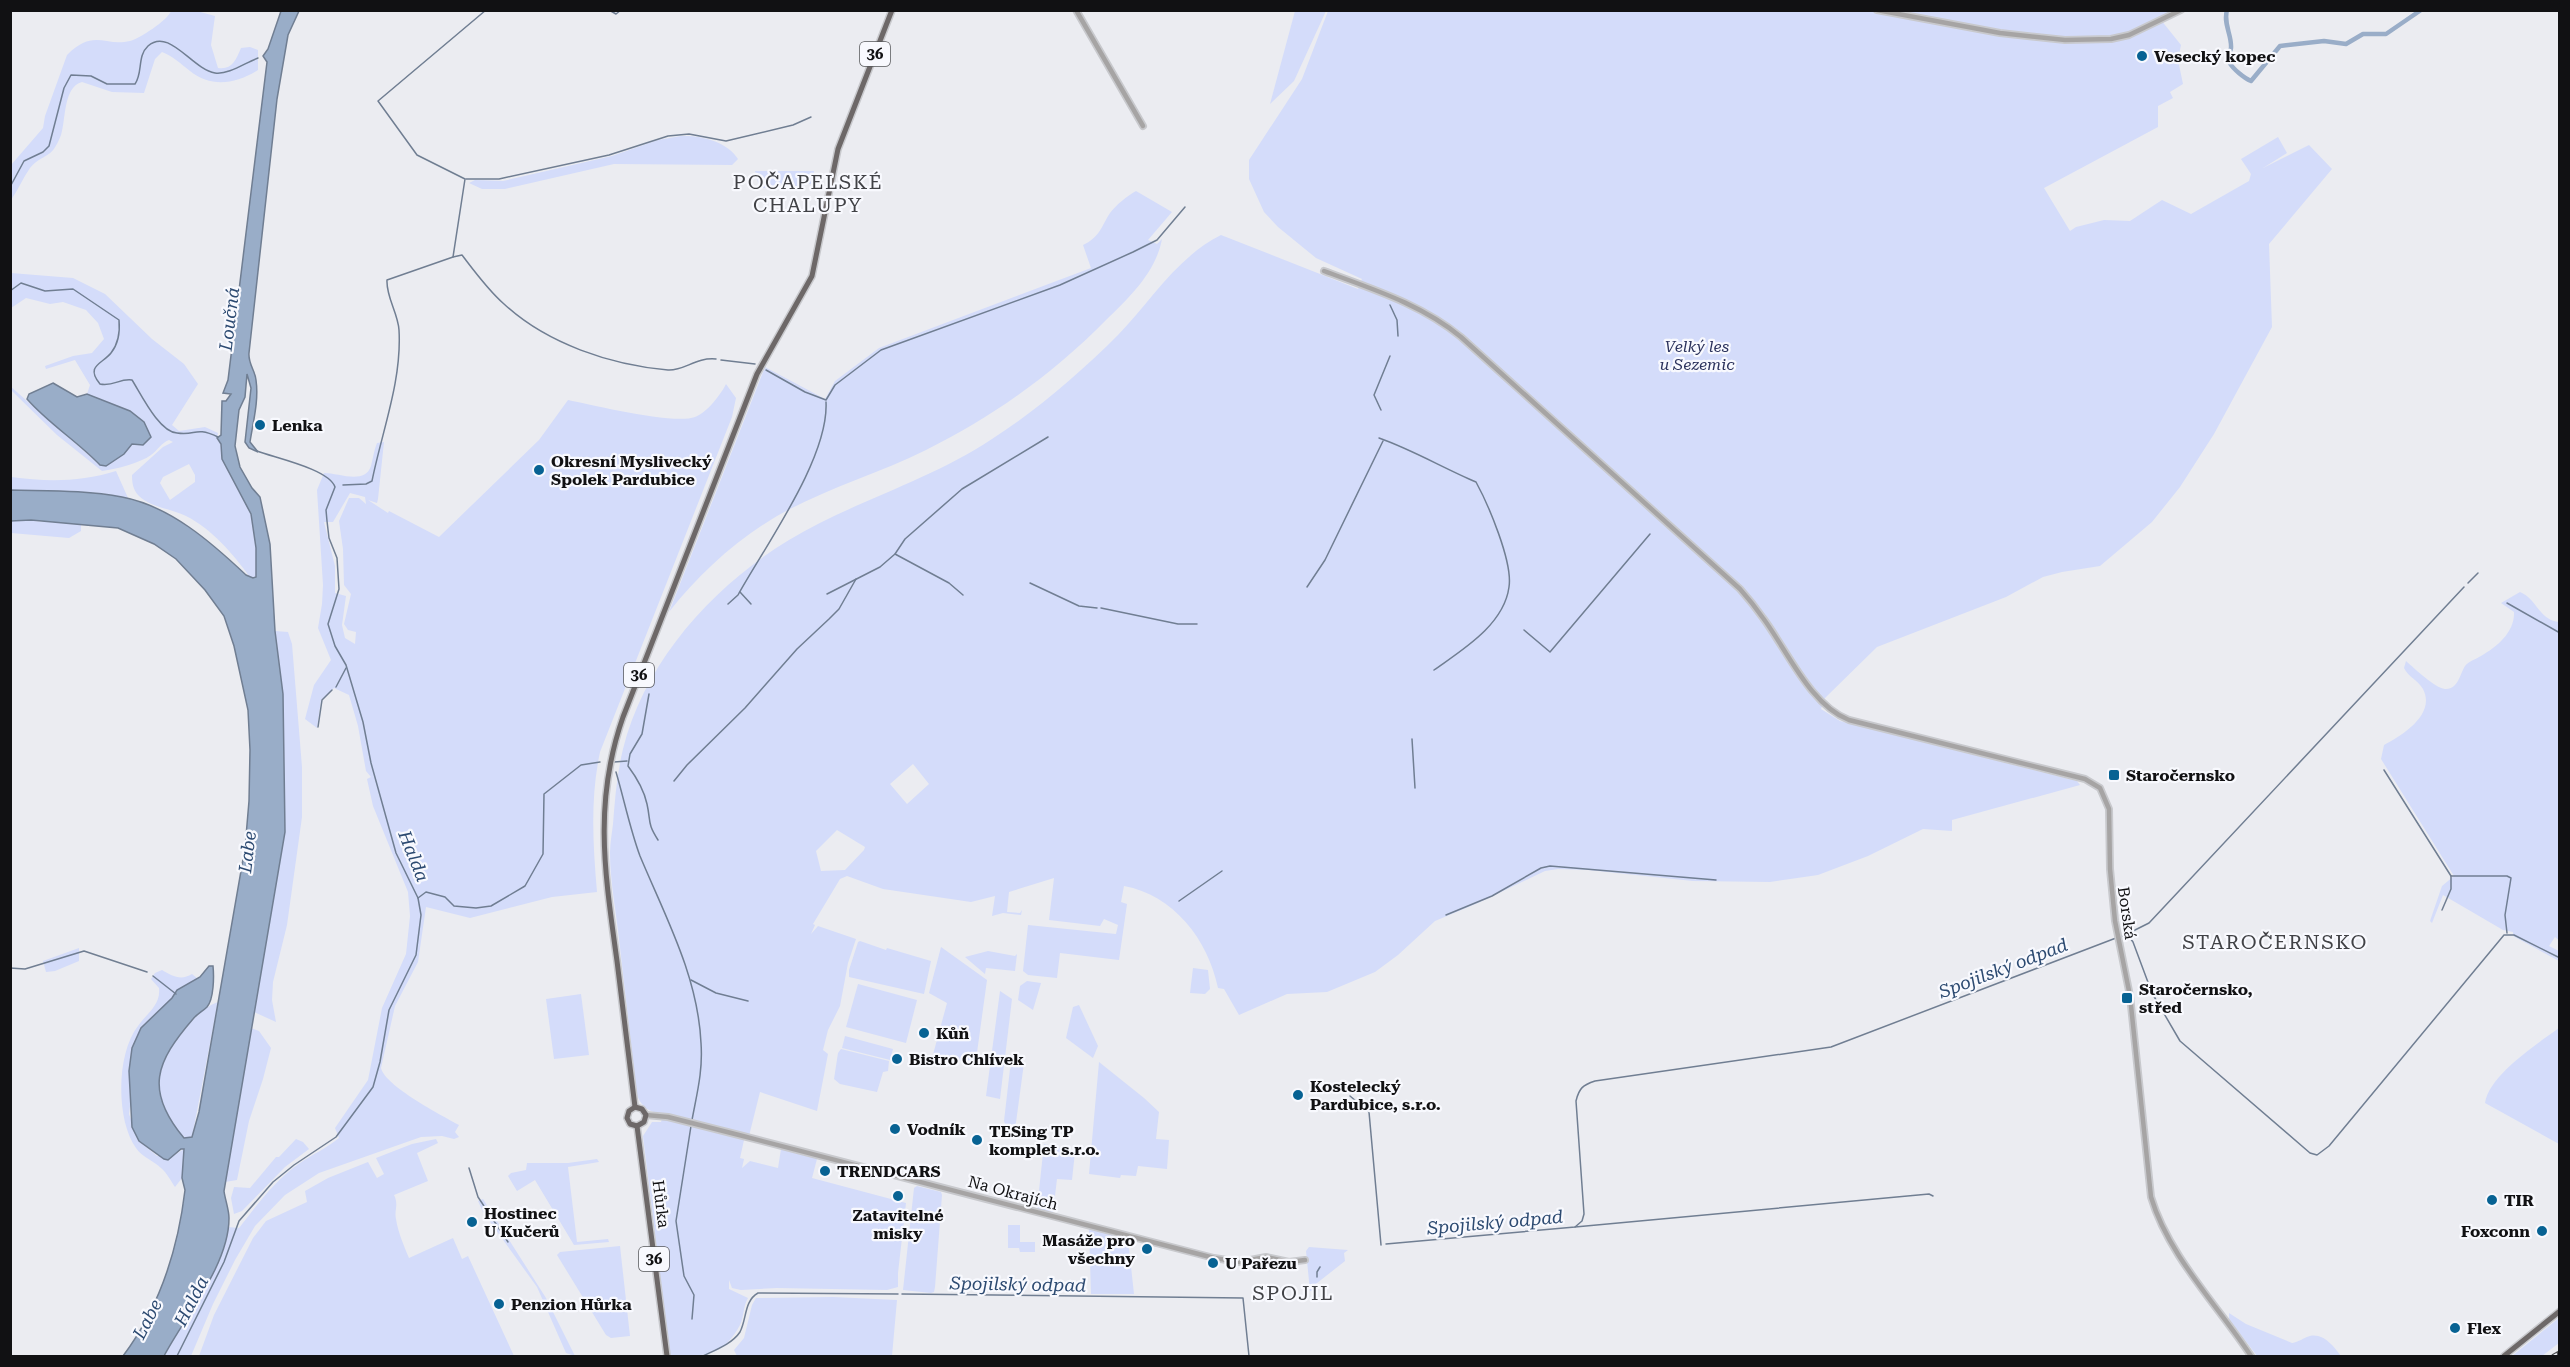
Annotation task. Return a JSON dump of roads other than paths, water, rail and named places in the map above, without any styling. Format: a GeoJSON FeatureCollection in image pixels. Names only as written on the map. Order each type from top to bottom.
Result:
{"type":"FeatureCollection","features":[{"type":"Feature","properties":{"kind":"main road","name":"36"},"geometry":{"type":"LineString","coordinates":[[635,1107],[603,834],[604,803],[612,752],[623,717],[757,374],[812,276],[838,149],[892,10]]}},
{"type":"Feature","properties":{"kind":"main road"},"geometry":{"type":"LineString","coordinates":[[635,1107],[642,1109],[646,1115],[644,1122],[637,1126],[631,1125],[627,1118],[629,1111],[635,1107]]}},
{"type":"Feature","properties":{"kind":"main road","name":"Hůrka"},"geometry":{"type":"LineString","coordinates":[[637,1126],[667,1356]]}},
{"type":"Feature","properties":{"kind":"main road"},"geometry":{"type":"LineString","coordinates":[[2504,1356],[2559,1311]]}},
{"type":"Feature","properties":{"kind":"street"},"geometry":{"type":"LineString","coordinates":[[1076,10],[1143,126]]}},
{"type":"Feature","properties":{"kind":"street"},"geometry":{"type":"LineString","coordinates":[[1877,10],[2000,33],[2065,40],[2111,39],[2129,35],[2181,10]]}},
{"type":"Feature","properties":{"kind":"street","name":"Borská"},"geometry":{"type":"LineString","coordinates":[[1324,271],[1432,314],[1461,337],[1740,589],[1763,617],[1818,698],[1833,712],[1849,720],[2085,779],[2094,784],[2105,796],[2109,809],[2110,869],[2118,938],[2130,996],[2146,1167],[2153,1206],[2187,1267],[2251,1356]]}},
{"type":"Feature","properties":{"kind":"street","name":"Na Okrajích"},"geometry":{"type":"LineString","coordinates":[[646,1115],[668,1117],[1214,1258],[1240,1262],[1266,1257],[1286,1261],[1305,1260]]}},
{"type":"Feature","properties":{"kind":"water","name":"Labe"},"geometry":{"type":"Polygon","coordinates":[[[281,11],[299,11],[288,35],[277,99],[249,353],[257,388],[250,442],[258,452],[249,448],[245,442],[251,388],[247,374],[245,397],[239,410],[235,446],[240,467],[260,497],[270,544],[275,631],[283,694],[285,832],[224,1191],[229,1218],[222,1254],[204,1290],[164,1356],[123,1356],[147,1318],[165,1277],[172,1256],[185,1190],[182,1178],[184,1149],[168,1160],[164,1159],[139,1141],[132,1127],[129,1071],[132,1048],[141,1028],[172,998],[177,990],[200,977],[209,966],[213,966],[211,999],[207,1007],[193,1019],[170,1049],[163,1063],[160,1077],[163,1105],[171,1121],[184,1138],[192,1137],[199,1112],[245,848],[249,801],[248,710],[234,646],[224,616],[205,590],[176,559],[154,544],[118,528],[31,520],[11,521],[11,490],[95,493],[122,497],[157,508],[204,538],[246,575],[256,577],[256,548],[251,514],[222,459],[221,444],[217,438],[221,435],[222,401],[226,401],[231,394],[223,393],[228,380],[267,62],[263,56],[268,49],[281,11]]]}},
{"type":"Feature","properties":{"kind":"water"},"geometry":{"type":"Polygon","coordinates":[[[53,383],[77,397],[87,394],[130,411],[144,422],[151,437],[143,445],[132,444],[124,454],[106,466],[100,465],[27,399],[29,394],[53,383]]]}},
{"type":"Feature","properties":{"kind":"waterway"},"geometry":{"type":"LineString","coordinates":[[343,485],[366,484],[372,481],[390,406],[397,368],[399,330],[388,293],[387,280],[453,257],[465,179],[417,155],[378,101],[486,10]]}},
{"type":"Feature","properties":{"kind":"waterway"},"geometry":{"type":"LineString","coordinates":[[609,10],[616,14],[621,10]]}},
{"type":"Feature","properties":{"kind":"waterway"},"geometry":{"type":"LineString","coordinates":[[2227,10],[2226,20],[2231,43],[2229,62],[2233,68],[2251,81],[2280,46],[2324,41],[2346,44],[2363,34],[2386,34],[2421,10]]}},
{"type":"Feature","properties":{"kind":"waterway"},"geometry":{"type":"LineString","coordinates":[[10,187],[24,161],[43,152],[49,146],[64,88],[71,75],[91,76],[107,84],[135,84],[142,55],[148,46],[156,42],[172,45],[206,70],[215,73],[231,70],[258,58]]}},
{"type":"Feature","properties":{"kind":"waterway"},"geometry":{"type":"LineString","coordinates":[[466,179],[499,179],[609,155],[668,136],[689,134],[726,141],[793,125],[811,117]]}},
{"type":"Feature","properties":{"kind":"waterway"},"geometry":{"type":"LineString","coordinates":[[766,370],[805,392],[826,400],[835,385],[881,350],[1060,285],[1133,252],[1157,240],[1185,207]]}},
{"type":"Feature","properties":{"kind":"waterway"},"geometry":{"type":"LineString","coordinates":[[453,257],[462,255],[493,293],[521,318],[560,341],[581,350],[624,363],[668,370],[702,360],[716,359]]}},
{"type":"Feature","properties":{"kind":"waterway"},"geometry":{"type":"LineString","coordinates":[[10,291],[21,283],[45,291],[73,289],[119,320],[116,345],[95,369],[94,373],[100,384],[132,380],[151,411],[170,431],[184,434],[204,432],[218,437]]}},
{"type":"Feature","properties":{"kind":"waterway"},"geometry":{"type":"LineString","coordinates":[[1390,305],[1397,320],[1398,336]]}},
{"type":"Feature","properties":{"kind":"waterway"},"geometry":{"type":"LineString","coordinates":[[1381,410],[1374,395],[1390,356]]}},
{"type":"Feature","properties":{"kind":"waterway"},"geometry":{"type":"LineString","coordinates":[[721,360],[755,364]]}},
{"type":"Feature","properties":{"kind":"waterway"},"geometry":{"type":"LineString","coordinates":[[728,604],[738,595],[807,475],[824,424],[826,402]]}},
{"type":"Feature","properties":{"kind":"waterway"},"geometry":{"type":"LineString","coordinates":[[827,594],[880,567],[895,554],[905,539],[962,489],[1048,437]]}},
{"type":"Feature","properties":{"kind":"waterway"},"geometry":{"type":"LineString","coordinates":[[1379,438],[1476,482],[1493,518],[1507,563],[1509,587],[1499,613],[1480,635],[1434,670]]}},
{"type":"Feature","properties":{"kind":"waterway"},"geometry":{"type":"LineString","coordinates":[[1307,587],[1325,560],[1383,441]]}},
{"type":"Feature","properties":{"kind":"waterway","name":"Halda"},"geometry":{"type":"LineString","coordinates":[[177,1356],[224,1262],[239,1221],[273,1182],[336,1137],[373,1087],[389,1010],[416,955],[421,915],[418,898],[396,853],[371,763],[363,722],[346,665],[335,646],[328,624],[339,589],[337,558],[329,538],[326,510],[335,487],[323,475],[257,451]]}},
{"type":"Feature","properties":{"kind":"waterway"},"geometry":{"type":"LineString","coordinates":[[1524,630],[1550,652],[1650,534]]}},
{"type":"Feature","properties":{"kind":"waterway"},"geometry":{"type":"LineString","coordinates":[[895,554],[949,583],[963,595]]}},
{"type":"Feature","properties":{"kind":"waterway"},"geometry":{"type":"LineString","coordinates":[[2468,583],[2478,573]]}},
{"type":"Feature","properties":{"kind":"waterway"},"geometry":{"type":"LineString","coordinates":[[674,781],[687,765],[745,708],[797,649],[839,609],[856,579]]}},
{"type":"Feature","properties":{"kind":"waterway"},"geometry":{"type":"LineString","coordinates":[[1030,583],[1079,606],[1097,608]]}},
{"type":"Feature","properties":{"kind":"waterway"},"geometry":{"type":"LineString","coordinates":[[2127,934],[2149,923],[2464,587]]}},
{"type":"Feature","properties":{"kind":"waterway"},"geometry":{"type":"LineString","coordinates":[[740,592],[751,604]]}},
{"type":"Feature","properties":{"kind":"waterway"},"geometry":{"type":"LineString","coordinates":[[2507,603],[2560,633]]}},
{"type":"Feature","properties":{"kind":"waterway"},"geometry":{"type":"LineString","coordinates":[[1101,608],[1178,624],[1197,624]]}},
{"type":"Feature","properties":{"kind":"waterway"},"geometry":{"type":"LineString","coordinates":[[336,687],[346,668]]}},
{"type":"Feature","properties":{"kind":"waterway"},"geometry":{"type":"LineString","coordinates":[[318,727],[322,700],[332,690]]}},
{"type":"Feature","properties":{"kind":"waterway"},"geometry":{"type":"LineString","coordinates":[[649,694],[642,734],[630,754],[628,766],[644,794],[651,826],[658,840]]}},
{"type":"Feature","properties":{"kind":"waterway"},"geometry":{"type":"LineString","coordinates":[[1412,739],[1415,788]]}},
{"type":"Feature","properties":{"kind":"waterway"},"geometry":{"type":"LineString","coordinates":[[614,762],[627,761]]}},
{"type":"Feature","properties":{"kind":"waterway"},"geometry":{"type":"LineString","coordinates":[[418,898],[426,892],[445,897],[454,906],[476,908],[491,906],[525,886],[543,854],[544,794],[581,765],[600,762]]}},
{"type":"Feature","properties":{"kind":"waterway"},"geometry":{"type":"LineString","coordinates":[[2384,770],[2451,876],[2507,876],[2511,878],[2505,915],[2507,933]]}},
{"type":"Feature","properties":{"kind":"waterway"},"geometry":{"type":"LineString","coordinates":[[616,772],[640,856],[679,947],[694,994],[699,1018],[701,1063],[692,1120]]}},
{"type":"Feature","properties":{"kind":"waterway"},"geometry":{"type":"LineString","coordinates":[[1446,915],[1492,896],[1541,868],[1550,866],[1716,880]]}},
{"type":"Feature","properties":{"kind":"waterway"},"geometry":{"type":"LineString","coordinates":[[1179,901],[1222,871]]}},
{"type":"Feature","properties":{"kind":"waterway"},"geometry":{"type":"LineString","coordinates":[[2442,910],[2451,889],[2451,876]]}},
{"type":"Feature","properties":{"kind":"waterway","name":"Spojilský odpad"},"geometry":{"type":"LineString","coordinates":[[2120,937],[2127,934],[2133,942],[2152,993],[2180,1041],[2310,1153],[2317,1155],[2329,1146],[2504,935],[2514,935],[2560,958]]}},
{"type":"Feature","properties":{"kind":"waterway","name":"Spojilský odpad"},"geometry":{"type":"LineString","coordinates":[[1386,1244],[1575,1227],[1582,1221],[1584,1214],[1576,1101],[1580,1090],[1591,1082],[1831,1047],[2116,938]]}},
{"type":"Feature","properties":{"kind":"waterway"},"geometry":{"type":"LineString","coordinates":[[10,968],[25,969],[84,951],[147,972]]}},
{"type":"Feature","properties":{"kind":"waterway"},"geometry":{"type":"LineString","coordinates":[[153,976],[176,994]]}},
{"type":"Feature","properties":{"kind":"waterway"},"geometry":{"type":"LineString","coordinates":[[691,980],[716,993],[748,1001]]}},
{"type":"Feature","properties":{"kind":"waterway"},"geometry":{"type":"LineString","coordinates":[[1350,1096],[1369,1112],[1381,1245]]}},
{"type":"Feature","properties":{"kind":"waterway"},"geometry":{"type":"LineString","coordinates":[[691,1126],[676,1221],[684,1276],[694,1295],[692,1319]]}},
{"type":"Feature","properties":{"kind":"waterway"},"geometry":{"type":"LineString","coordinates":[[469,1168],[478,1197],[508,1242]]}},
{"type":"Feature","properties":{"kind":"waterway"},"geometry":{"type":"LineString","coordinates":[[1575,1227],[1929,1194],[1933,1196]]}},
{"type":"Feature","properties":{"kind":"waterway"},"geometry":{"type":"LineString","coordinates":[[1317,1277],[1320,1267]]}},
{"type":"Feature","properties":{"kind":"waterway","name":"Spojilský odpad"},"geometry":{"type":"LineString","coordinates":[[703,1356],[737,1336],[750,1300],[758,1293],[898,1294]]}},
{"type":"Feature","properties":{"kind":"waterway","name":"Spojilský odpad"},"geometry":{"type":"LineString","coordinates":[[902,1294],[1243,1298],[1249,1356]]}},
{"type":"Feature","properties":{"kind":"railway"},"geometry":{"type":"LineString","coordinates":[[2553,1356],[2560,1352]]}},
{"type":"Feature","properties":{"kind":"place","name":"Vesecký kopec"},"geometry":{"type":"Point","coordinates":[2142,56]}},
{"type":"Feature","properties":{"kind":"place","name":"Lenka"},"geometry":{"type":"Point","coordinates":[260,425]}},
{"type":"Feature","properties":{"kind":"place","name":"Okresní Myslivecký Spolek Pardubice"},"geometry":{"type":"Point","coordinates":[539,470]}},
{"type":"Feature","properties":{"kind":"place","name":"Staročernsko"},"geometry":{"type":"Point","coordinates":[2114,775]}},
{"type":"Feature","properties":{"kind":"place","name":"Staročernsko, střed"},"geometry":{"type":"Point","coordinates":[2127,998]}},
{"type":"Feature","properties":{"kind":"place","name":"Kůň"},"geometry":{"type":"Point","coordinates":[924,1033]}},
{"type":"Feature","properties":{"kind":"place","name":"Bistro Chlívek"},"geometry":{"type":"Point","coordinates":[897,1059]}},
{"type":"Feature","properties":{"kind":"place","name":"Kostelecký Pardubice, s.r.o."},"geometry":{"type":"Point","coordinates":[1298,1095]}},
{"type":"Feature","properties":{"kind":"place","name":"Vodník"},"geometry":{"type":"Point","coordinates":[895,1129]}},
{"type":"Feature","properties":{"kind":"place","name":"TESing TP komplet s.r.o."},"geometry":{"type":"Point","coordinates":[977,1140]}},
{"type":"Feature","properties":{"kind":"place","name":"TRENDCARS"},"geometry":{"type":"Point","coordinates":[825,1171]}},
{"type":"Feature","properties":{"kind":"place","name":"Zatavitelné misky"},"geometry":{"type":"Point","coordinates":[898,1196]}},
{"type":"Feature","properties":{"kind":"place","name":"TIR"},"geometry":{"type":"Point","coordinates":[2492,1200]}},
{"type":"Feature","properties":{"kind":"place","name":"Hostinec U Kučerů"},"geometry":{"type":"Point","coordinates":[472,1222]}},
{"type":"Feature","properties":{"kind":"place","name":"Foxconn"},"geometry":{"type":"Point","coordinates":[2542,1231]}},
{"type":"Feature","properties":{"kind":"place","name":"Masáže pro všechny"},"geometry":{"type":"Point","coordinates":[1147,1249]}},
{"type":"Feature","properties":{"kind":"place","name":"U Pařezu"},"geometry":{"type":"Point","coordinates":[1213,1263]}},
{"type":"Feature","properties":{"kind":"place","name":"Penzion Hůrka"},"geometry":{"type":"Point","coordinates":[499,1304]}},
{"type":"Feature","properties":{"kind":"place","name":"Flex"},"geometry":{"type":"Point","coordinates":[2455,1328]}},
{"type":"Feature","properties":{"kind":"district","name":"POČAPELSKÉ CHALUPY"},"geometry":{"type":"Point","coordinates":[808,194]}},
{"type":"Feature","properties":{"kind":"district","name":"STAROČERNSKO"},"geometry":{"type":"Point","coordinates":[2275,942]}},
{"type":"Feature","properties":{"kind":"district","name":"SPOJIL"},"geometry":{"type":"Point","coordinates":[1293,1293]}},
{"type":"Feature","properties":{"kind":"water label","name":"Loučná"},"geometry":{"type":"Point","coordinates":[229,319]}},
{"type":"Feature","properties":{"kind":"park label","name":"Velký les u Sezemic"},"geometry":{"type":"Point","coordinates":[1697,355]}}]}
